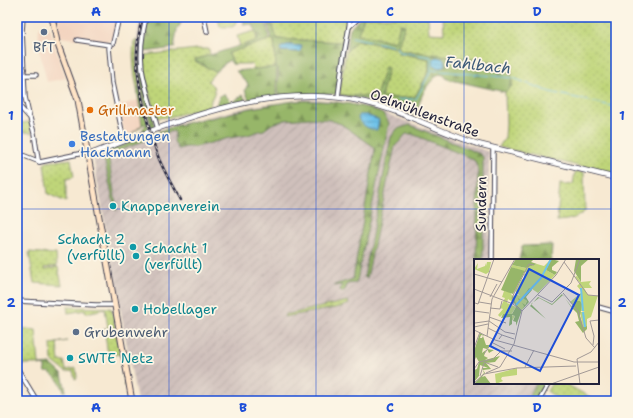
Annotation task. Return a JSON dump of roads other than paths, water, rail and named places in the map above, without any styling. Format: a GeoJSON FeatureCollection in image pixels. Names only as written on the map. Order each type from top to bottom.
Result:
{"type":"FeatureCollection","features":[{"type":"Feature","properties":{"kind":"main road"},"geometry":{"type":"LineString","coordinates":[[52,17],[57,42],[78,100],[132,401]]}},
{"type":"Feature","properties":{"kind":"street"},"geometry":{"type":"LineString","coordinates":[[24,17],[22,30],[24,98],[33,124],[38,159],[40,162]]}},
{"type":"Feature","properties":{"kind":"street"},"geometry":{"type":"LineString","coordinates":[[119,17],[112,44],[109,48],[112,83],[124,141]]}},
{"type":"Feature","properties":{"kind":"street"},"geometry":{"type":"LineString","coordinates":[[146,17],[141,48],[142,67],[144,80],[158,128]]}},
{"type":"Feature","properties":{"kind":"street"},"geometry":{"type":"LineString","coordinates":[[204,17],[207,32]]}},
{"type":"Feature","properties":{"kind":"street"},"geometry":{"type":"LineString","coordinates":[[338,97],[350,17]]}},
{"type":"Feature","properties":{"kind":"street"},"geometry":{"type":"LineString","coordinates":[[349,27],[360,17]]}},
{"type":"Feature","properties":{"kind":"street"},"geometry":{"type":"LineString","coordinates":[[78,40],[112,44]]}},
{"type":"Feature","properties":{"kind":"street"},"geometry":{"type":"LineString","coordinates":[[17,68],[24,69]]}},
{"type":"Feature","properties":{"kind":"street"},"geometry":{"type":"LineString","coordinates":[[24,75],[36,75]]}},
{"type":"Feature","properties":{"kind":"street","name":"Oelmühlenstraße"},"geometry":{"type":"LineString","coordinates":[[88,153],[177,121],[214,111],[273,98],[303,96],[338,97],[394,110],[462,139],[616,178]]}},
{"type":"Feature","properties":{"kind":"street"},"geometry":{"type":"LineString","coordinates":[[17,104],[29,115]]}},
{"type":"Feature","properties":{"kind":"street","name":"Sundern"},"geometry":{"type":"LineString","coordinates":[[492,259],[494,148]]}},
{"type":"Feature","properties":{"kind":"street"},"geometry":{"type":"LineString","coordinates":[[17,153],[40,162],[88,153]]}},
{"type":"Feature","properties":{"kind":"street"},"geometry":{"type":"LineString","coordinates":[[17,301],[96,306],[115,305]]}},
{"type":"Feature","properties":{"kind":"street"},"geometry":{"type":"LineString","coordinates":[[599,306],[616,312]]}},
{"type":"Feature","properties":{"kind":"street"},"geometry":{"type":"LineString","coordinates":[[17,368],[37,401]]}},
{"type":"Feature","properties":{"kind":"street"},"geometry":{"type":"LineString","coordinates":[[538,401],[548,384]]}},
{"type":"Feature","properties":{"kind":"water"},"geometry":{"type":"Polygon","coordinates":[[[287,45],[302,46],[300,52],[281,51],[280,48],[287,45]]]}},
{"type":"Feature","properties":{"kind":"water"},"geometry":{"type":"Polygon","coordinates":[[[437,57],[444,59],[445,65],[441,68],[433,66],[433,59],[437,57]]]}},
{"type":"Feature","properties":{"kind":"water"},"geometry":{"type":"Polygon","coordinates":[[[359,115],[366,115],[379,120],[377,130],[363,125],[359,121],[359,115]]]}},
{"type":"Feature","properties":{"kind":"waterway","name":"Fahlbach"},"geometry":{"type":"LineString","coordinates":[[352,37],[397,47],[400,52],[431,57],[431,70],[513,78],[550,92],[616,107]]}},
{"type":"Feature","properties":{"kind":"waterway"},"geometry":{"type":"LineString","coordinates":[[397,100],[416,99],[431,71]]}},
{"type":"Feature","properties":{"kind":"railway"},"geometry":{"type":"LineString","coordinates":[[142,17],[137,47],[141,94],[151,136],[159,159],[180,200]]}},
{"type":"Feature","properties":{"kind":"place","name":"BfT"},"geometry":{"type":"Point","coordinates":[44,32]}},
{"type":"Feature","properties":{"kind":"place","name":"Grillmaster"},"geometry":{"type":"Point","coordinates":[90,110]}},
{"type":"Feature","properties":{"kind":"place","name":"Bestattungen Hackmann"},"geometry":{"type":"Point","coordinates":[72,144]}},
{"type":"Feature","properties":{"kind":"place","name":"Knappenverein"},"geometry":{"type":"Point","coordinates":[113,206]}},
{"type":"Feature","properties":{"kind":"place","name":"Schacht 2 (verfüllt)"},"geometry":{"type":"Point","coordinates":[133,247]}},
{"type":"Feature","properties":{"kind":"place","name":"Schacht 1 (verfüllt)"},"geometry":{"type":"Point","coordinates":[136,256]}},
{"type":"Feature","properties":{"kind":"place","name":"Hobellager"},"geometry":{"type":"Point","coordinates":[135,309]}},
{"type":"Feature","properties":{"kind":"place","name":"Grubenwehr"},"geometry":{"type":"Point","coordinates":[76,332]}},
{"type":"Feature","properties":{"kind":"place","name":"SWTE Netz"},"geometry":{"type":"Point","coordinates":[70,358]}}]}
